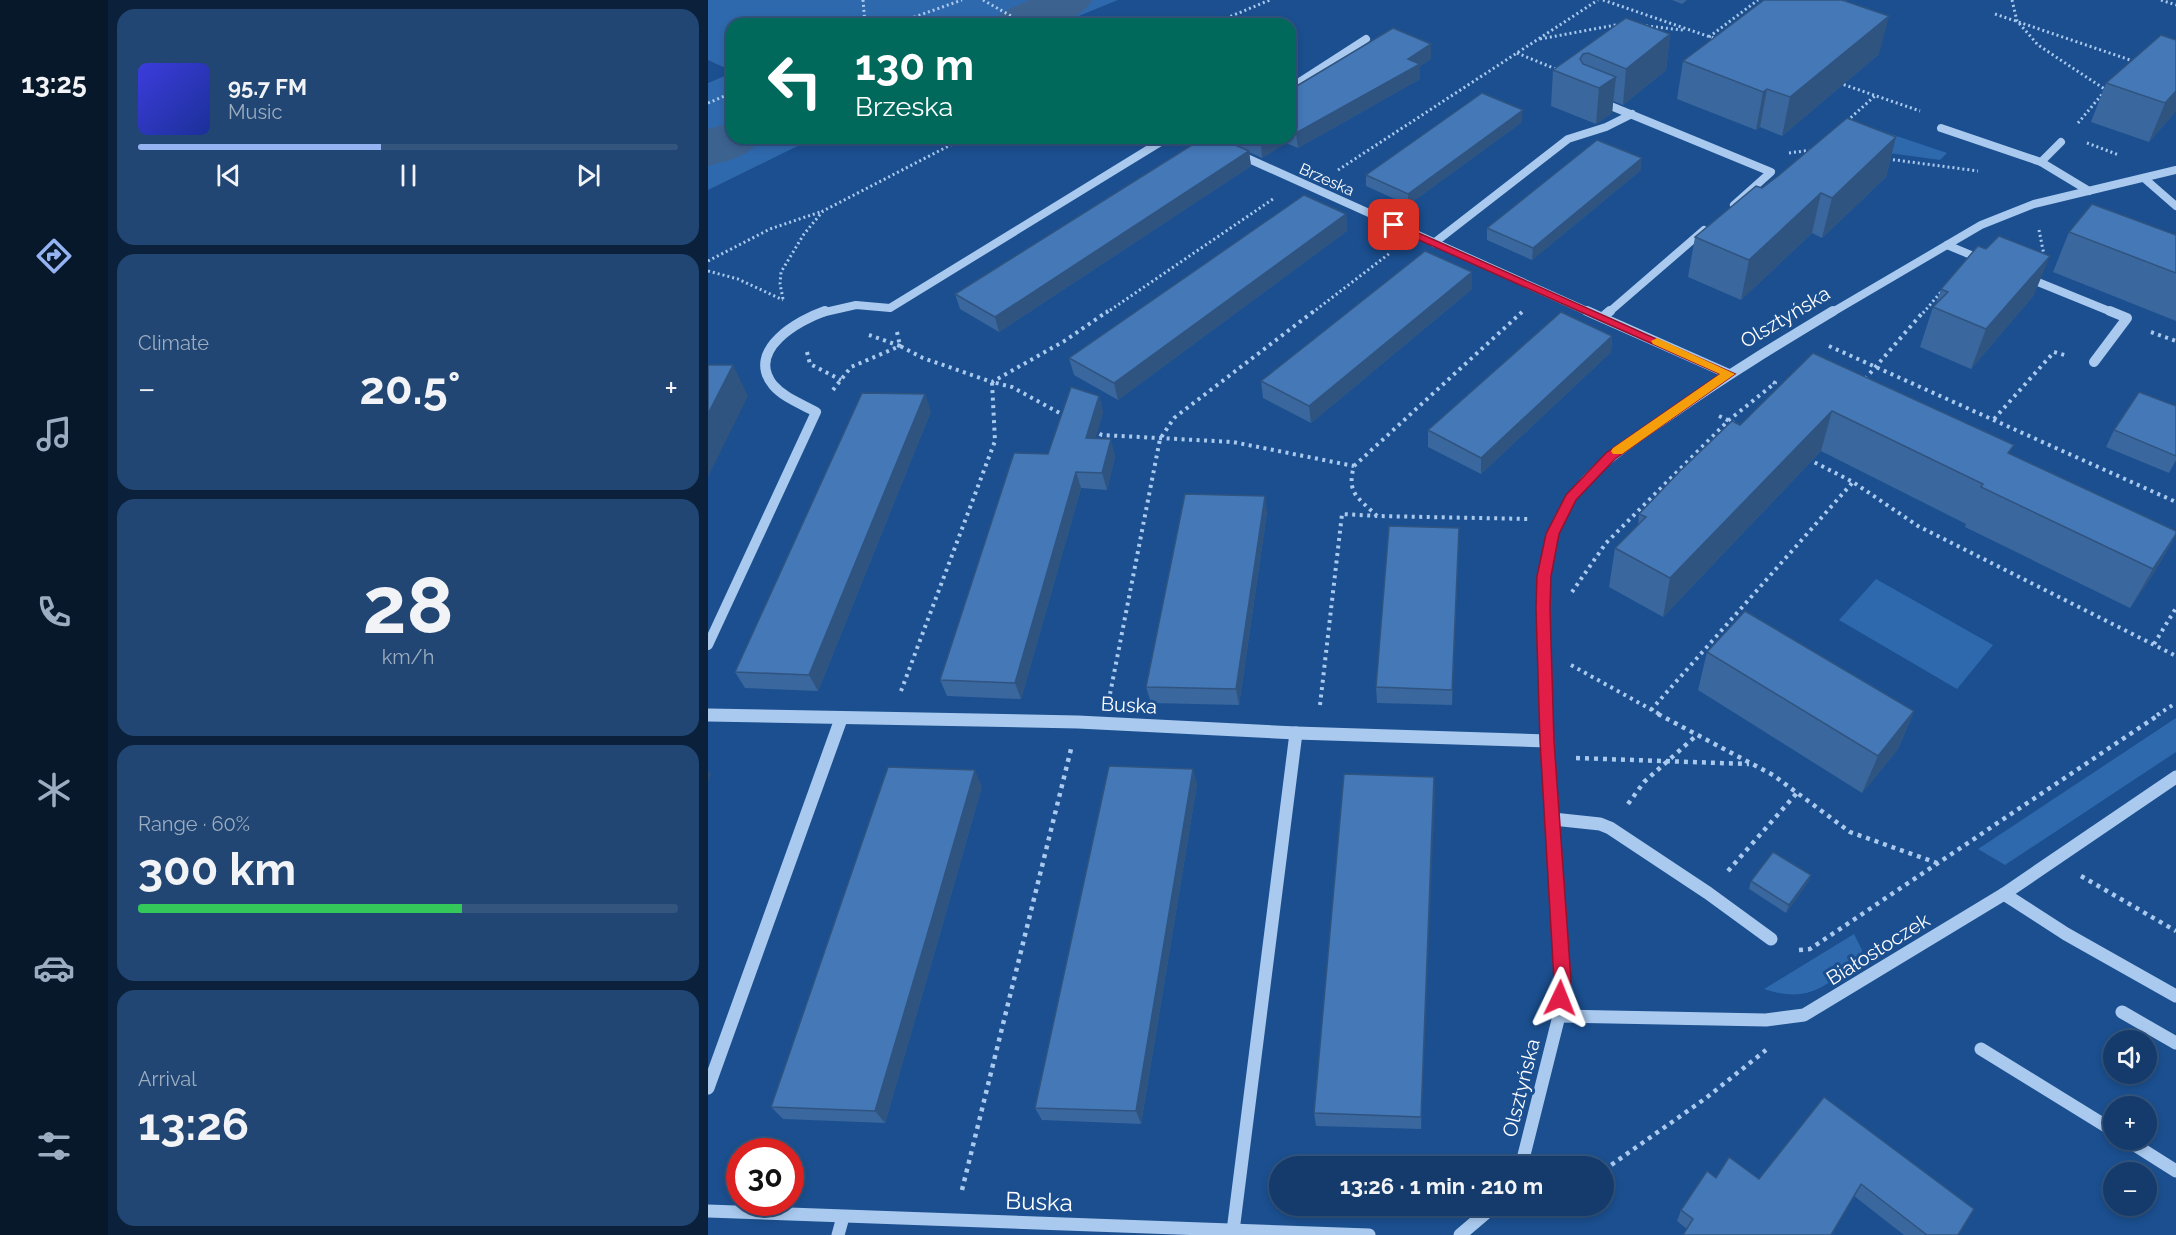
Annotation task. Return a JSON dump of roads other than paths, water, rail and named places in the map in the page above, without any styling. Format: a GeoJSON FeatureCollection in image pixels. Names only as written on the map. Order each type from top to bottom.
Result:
{"type":"FeatureCollection","features":[{"type":"Feature","properties":{"kind":"street"},"geometry":{"type":"LineString","coordinates":[[1296,84],[1366,39]]}},
{"type":"Feature","properties":{"kind":"street"},"geometry":{"type":"LineString","coordinates":[[1583,95],[1771,172],[1729,209]]}},
{"type":"Feature","properties":{"kind":"street"},"geometry":{"type":"LineString","coordinates":[[1434,243],[1568,139],[1606,127],[1632,114]]}},
{"type":"Feature","properties":{"kind":"street"},"geometry":{"type":"LineString","coordinates":[[1941,128],[2042,162],[2089,191]]}},
{"type":"Feature","properties":{"kind":"street"},"geometry":{"type":"LineString","coordinates":[[2042,162],[2061,142]]}},
{"type":"Feature","properties":{"kind":"street"},"geometry":{"type":"LineString","coordinates":[[708,645],[816,412],[778,390],[768,378],[765,363],[770,348],[777,340],[801,321],[822,311],[869,304],[890,308],[1157,144]]}},
{"type":"Feature","properties":{"kind":"street","name":"Brzeska"},"geometry":{"type":"LineString","coordinates":[[1229,149],[1310,188],[1729,374]]}},
{"type":"Feature","properties":{"kind":"street","name":"Olsztyńska"},"geometry":{"type":"LineString","coordinates":[[1524,1156],[1559,1016],[1562,980],[1547,741],[1544,576],[1550,544],[1558,522],[1571,498],[1611,456],[1729,374],[1982,225],[2034,204],[2176,170]]}},
{"type":"Feature","properties":{"kind":"street"},"geometry":{"type":"LineString","coordinates":[[2145,179],[2176,206]]}},
{"type":"Feature","properties":{"kind":"street"},"geometry":{"type":"LineString","coordinates":[[1603,317],[1711,224]]}},
{"type":"Feature","properties":{"kind":"street"},"geometry":{"type":"LineString","coordinates":[[1947,245],[1989,262]]}},
{"type":"Feature","properties":{"kind":"street"},"geometry":{"type":"LineString","coordinates":[[2020,275],[2127,318],[2094,362]]}},
{"type":"Feature","properties":{"kind":"street","name":"Buska"},"geometry":{"type":"LineString","coordinates":[[708,715],[1078,722],[1316,734],[1547,741]]}},
{"type":"Feature","properties":{"kind":"street"},"geometry":{"type":"LineString","coordinates":[[708,1088],[841,719]]}},
{"type":"Feature","properties":{"kind":"street"},"geometry":{"type":"LineString","coordinates":[[1233,1231],[1296,733]]}},
{"type":"Feature","properties":{"kind":"street","name":"Białostoczek"},"geometry":{"type":"LineString","coordinates":[[1559,1016],[1766,1020],[1804,1015],[1821,1007],[2004,894],[2176,777]]}},
{"type":"Feature","properties":{"kind":"street"},"geometry":{"type":"LineString","coordinates":[[1553,819],[1600,824],[1610,828],[1708,893],[1771,939]]}},
{"type":"Feature","properties":{"kind":"street"},"geometry":{"type":"LineString","coordinates":[[2004,894],[2066,934],[2176,996]]}},
{"type":"Feature","properties":{"kind":"street"},"geometry":{"type":"LineString","coordinates":[[2122,1012],[2176,1043]]}},
{"type":"Feature","properties":{"kind":"street"},"geometry":{"type":"LineString","coordinates":[[1981,1049],[2103,1124]]}},
{"type":"Feature","properties":{"kind":"street"},"geometry":{"type":"LineString","coordinates":[[2143,1150],[2176,1171]]}},
{"type":"Feature","properties":{"kind":"street","name":"Buska"},"geometry":{"type":"LineString","coordinates":[[708,1211],[954,1222],[1043,1230],[1233,1231],[1369,1235]]}},
{"type":"Feature","properties":{"kind":"street"},"geometry":{"type":"LineString","coordinates":[[1460,1235],[1484,1216]]}},
{"type":"Feature","properties":{"kind":"street"},"geometry":{"type":"LineString","coordinates":[[837,1235],[843,1217]]}},
{"type":"Feature","properties":{"kind":"waterway"},"geometry":{"type":"LineString","coordinates":[[1031,18],[1068,0]]}},
{"type":"Feature","properties":{"kind":"waterway"},"geometry":{"type":"LineString","coordinates":[[708,149],[726,141]]}}]}
